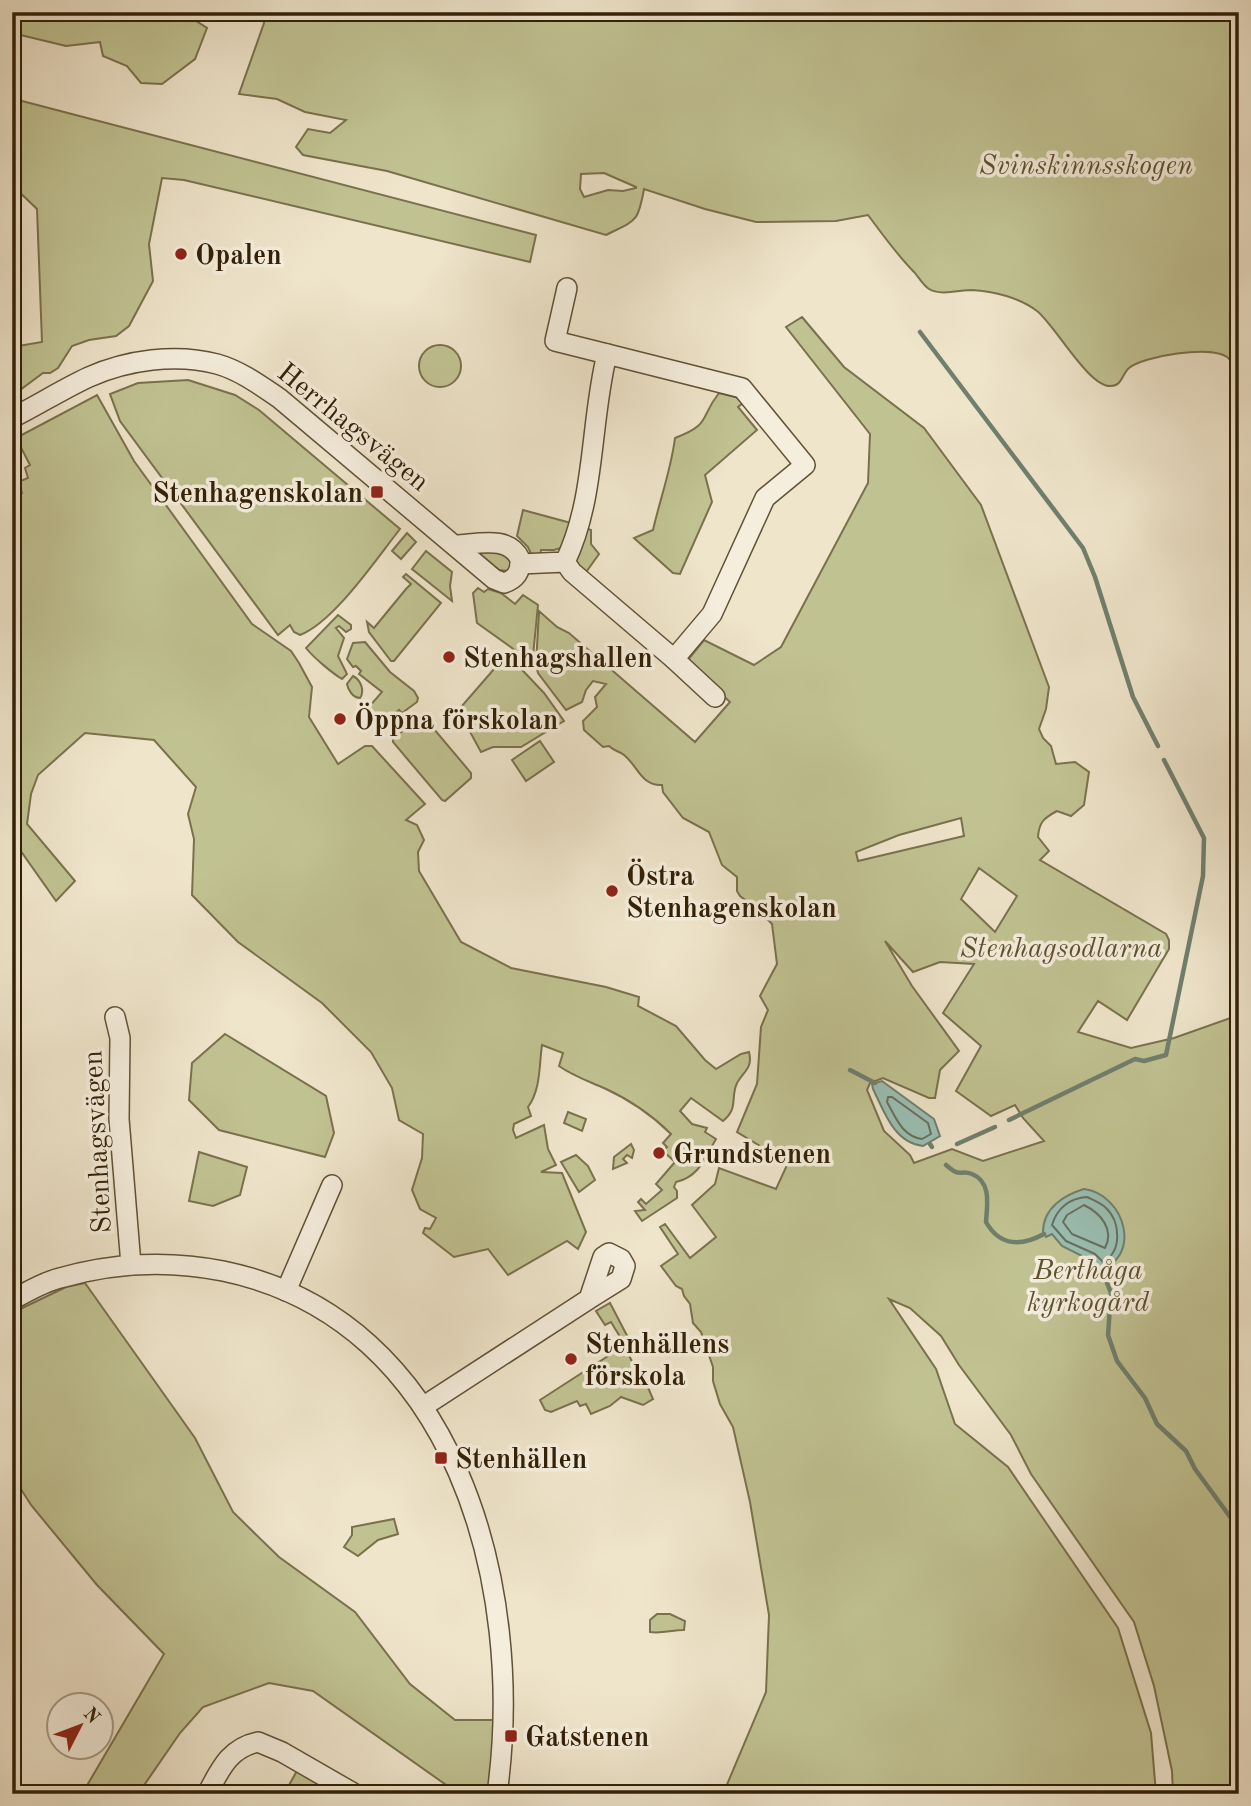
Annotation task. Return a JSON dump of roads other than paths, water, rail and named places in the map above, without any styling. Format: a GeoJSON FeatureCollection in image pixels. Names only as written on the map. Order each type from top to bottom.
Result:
{"type":"FeatureCollection","features":[{"type":"Feature","properties":{"kind":"street"},"geometry":{"type":"LineString","coordinates":[[567,288],[555,341],[743,388],[809,470],[765,498],[712,614],[674,659]]}},
{"type":"Feature","properties":{"kind":"street"},"geometry":{"type":"LineString","coordinates":[[565,562],[586,488],[598,422],[598,391],[607,354]]}},
{"type":"Feature","properties":{"kind":"street","name":"Herrhagsvägen"},"geometry":{"type":"LineString","coordinates":[[12,418],[90,377],[113,368],[143,361],[175,359],[217,364],[255,382],[279,398],[489,575],[504,583],[510,581],[520,571],[520,564]]}},
{"type":"Feature","properties":{"kind":"street"},"geometry":{"type":"LineString","coordinates":[[456,545],[508,545],[517,554],[520,564],[565,562]]}},
{"type":"Feature","properties":{"kind":"street"},"geometry":{"type":"LineString","coordinates":[[565,562],[572,572],[715,697]]}},
{"type":"Feature","properties":{"kind":"street","name":"Stenhagsvägen"},"geometry":{"type":"LineString","coordinates":[[115,1017],[120,1038],[119,1119],[131,1265]]}},
{"type":"Feature","properties":{"kind":"street"},"geometry":{"type":"LineString","coordinates":[[286,1291],[332,1185]]}},
{"type":"Feature","properties":{"kind":"street","name":"Stenhagsvägen"},"geometry":{"type":"LineString","coordinates":[[12,1300],[59,1278],[131,1265],[172,1264],[208,1268],[247,1276],[317,1306],[359,1335],[394,1368],[424,1406],[443,1438],[464,1489],[491,1577],[503,1658],[502,1756],[496,1794]]}},
{"type":"Feature","properties":{"kind":"street"},"geometry":{"type":"LineString","coordinates":[[424,1406],[589,1299]]}},
{"type":"Feature","properties":{"kind":"street"},"geometry":{"type":"LineString","coordinates":[[207,1794],[226,1760],[237,1749],[258,1742],[282,1752],[355,1794]]}},
{"type":"Feature","properties":{"kind":"water"},"geometry":{"type":"Polygon","coordinates":[[[882,1081],[934,1119],[940,1136],[923,1146],[904,1139],[891,1125],[873,1089],[872,1084],[882,1081]]]}},
{"type":"Feature","properties":{"kind":"water"},"geometry":{"type":"Polygon","coordinates":[[[1084,1189],[1110,1202],[1119,1214],[1124,1228],[1120,1255],[1110,1265],[1094,1272],[1092,1261],[1062,1246],[1052,1234],[1046,1237],[1043,1232],[1051,1209],[1069,1195],[1084,1189]]]}},
{"type":"Feature","properties":{"kind":"waterway"},"geometry":{"type":"LineString","coordinates":[[920,332],[1083,548],[1095,577],[1133,697],[1158,746]]}},
{"type":"Feature","properties":{"kind":"waterway"},"geometry":{"type":"LineString","coordinates":[[1009,1120],[1135,1059],[1144,1061],[1166,1055],[1203,876],[1204,838],[1164,760]]}},
{"type":"Feature","properties":{"kind":"waterway"},"geometry":{"type":"LineString","coordinates":[[850,1070],[875,1083]]}},
{"type":"Feature","properties":{"kind":"waterway"},"geometry":{"type":"LineString","coordinates":[[957,1144],[995,1127]]}},
{"type":"Feature","properties":{"kind":"waterway"},"geometry":{"type":"LineString","coordinates":[[946,1165],[958,1173],[972,1174],[983,1183],[987,1195],[986,1222],[998,1236],[1012,1242],[1020,1242],[1044,1234]]}},
{"type":"Feature","properties":{"kind":"waterway"},"geometry":{"type":"LineString","coordinates":[[1102,1270],[1111,1293],[1108,1335],[1117,1361],[1145,1398],[1157,1424],[1186,1451],[1195,1469],[1239,1529]]}},
{"type":"Feature","properties":{"kind":"place","name":"Opalen"},"geometry":{"type":"Point","coordinates":[181,254]}},
{"type":"Feature","properties":{"kind":"place","name":"Stenhagenskolan"},"geometry":{"type":"Point","coordinates":[377,492]}},
{"type":"Feature","properties":{"kind":"place","name":"Stenhagshallen"},"geometry":{"type":"Point","coordinates":[449,657]}},
{"type":"Feature","properties":{"kind":"place","name":"Öppna förskolan"},"geometry":{"type":"Point","coordinates":[340,719]}},
{"type":"Feature","properties":{"kind":"place","name":"Östra Stenhagenskolan"},"geometry":{"type":"Point","coordinates":[612,891]}},
{"type":"Feature","properties":{"kind":"place","name":"Grundstenen"},"geometry":{"type":"Point","coordinates":[659,1153]}},
{"type":"Feature","properties":{"kind":"place","name":"Stenhällens förskola"},"geometry":{"type":"Point","coordinates":[571,1359]}},
{"type":"Feature","properties":{"kind":"place","name":"Stenhällen"},"geometry":{"type":"Point","coordinates":[441,1458]}},
{"type":"Feature","properties":{"kind":"place","name":"Gatstenen"},"geometry":{"type":"Point","coordinates":[511,1736]}},
{"type":"Feature","properties":{"kind":"park label","name":"Svinskinnsskogen"},"geometry":{"type":"Point","coordinates":[1086,164]}},
{"type":"Feature","properties":{"kind":"park label","name":"Stenhagsodlarna"},"geometry":{"type":"Point","coordinates":[1061,947]}},
{"type":"Feature","properties":{"kind":"park label","name":"Berthåga kyrkogård"},"geometry":{"type":"Point","coordinates":[1088,1285]}}]}
